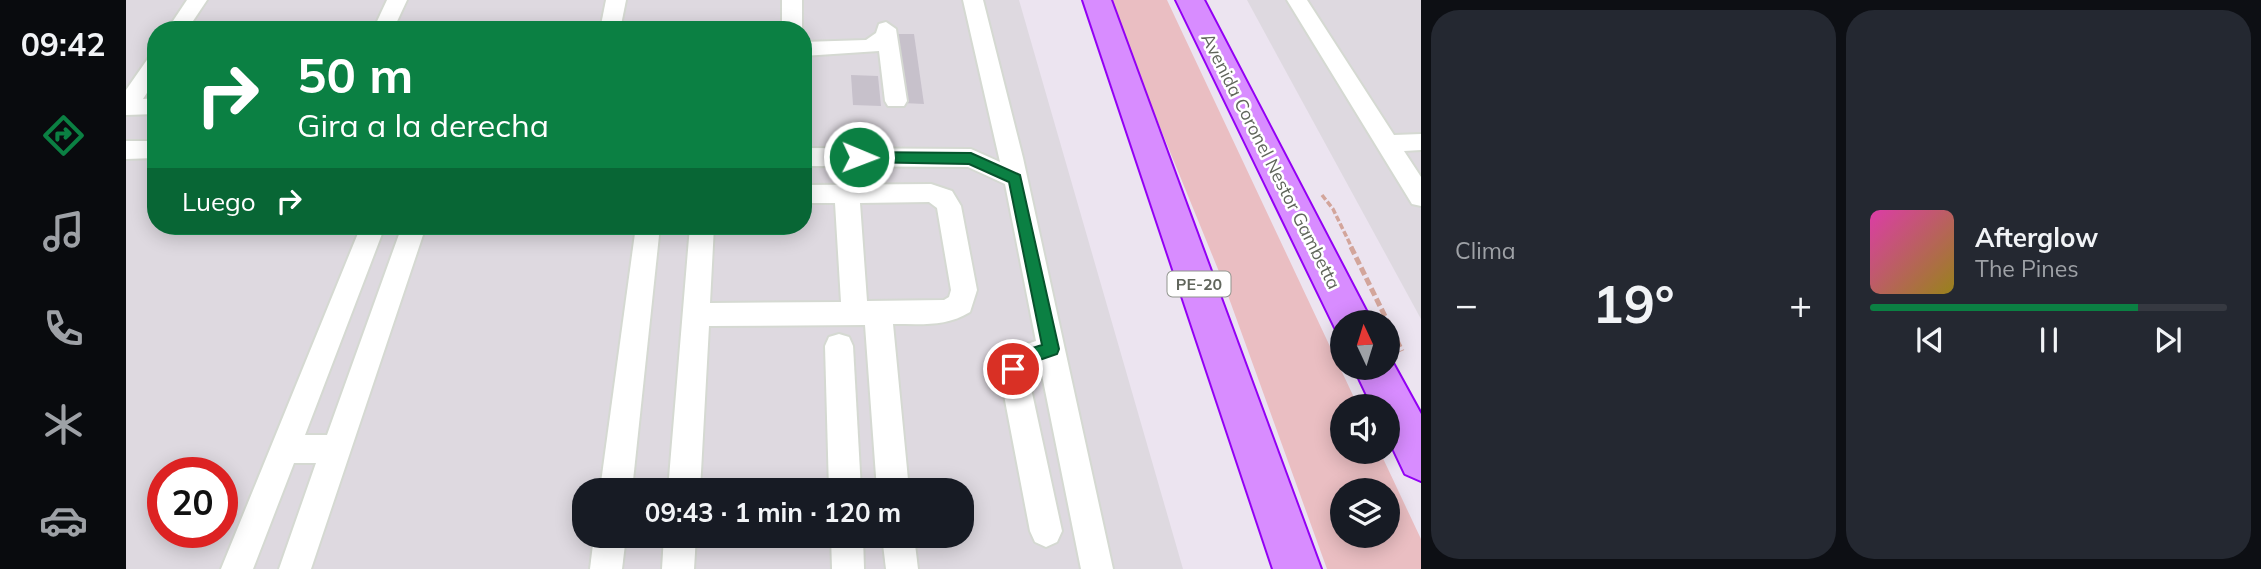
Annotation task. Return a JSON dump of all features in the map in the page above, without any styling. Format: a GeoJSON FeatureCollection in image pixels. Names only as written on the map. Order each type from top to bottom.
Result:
{"type":"FeatureCollection","features":[{"type":"Feature","properties":{"kind":"highway","name":"PE-20"},"geometry":{"type":"LineString","coordinates":[[1097,0],[1297,569]]}},
{"type":"Feature","properties":{"kind":"highway","name":"Avenida Coronel Nestor Gambetta"},"geometry":{"type":"LineString","coordinates":[[1191,0],[1346,310]]}},
{"type":"Feature","properties":{"kind":"highway"},"geometry":{"type":"LineString","coordinates":[[1381,380],[1421,459]]}},
{"type":"Feature","properties":{"kind":"lane"},"geometry":{"type":"LineString","coordinates":[[183,21],[197,0]]}},
{"type":"Feature","properties":{"kind":"lane"},"geometry":{"type":"LineString","coordinates":[[387,21],[397,0]]}},
{"type":"Feature","properties":{"kind":"lane"},"geometry":{"type":"LineString","coordinates":[[612,21],[616,0]]}},
{"type":"Feature","properties":{"kind":"lane"},"geometry":{"type":"LineString","coordinates":[[792,0],[792,21]]}},
{"type":"Feature","properties":{"kind":"lane"},"geometry":{"type":"LineString","coordinates":[[974,0],[1015,179],[1097,569]]}},
{"type":"Feature","properties":{"kind":"lane"},"geometry":{"type":"LineString","coordinates":[[1297,0],[1421,197]]}},
{"type":"Feature","properties":{"kind":"lane"},"geometry":{"type":"LineString","coordinates":[[812,47],[881,37],[890,59],[896,101]]}},
{"type":"Feature","properties":{"kind":"lane"},"geometry":{"type":"LineString","coordinates":[[126,107],[147,76]]}},
{"type":"Feature","properties":{"kind":"lane"},"geometry":{"type":"LineString","coordinates":[[126,107],[147,106]]}},
{"type":"Feature","properties":{"kind":"lane"},"geometry":{"type":"LineString","coordinates":[[971,158],[1006,138]]}},
{"type":"Feature","properties":{"kind":"lane"},"geometry":{"type":"LineString","coordinates":[[1388,144],[1421,142]]}},
{"type":"Feature","properties":{"kind":"lane"},"geometry":{"type":"LineString","coordinates":[[126,150],[147,149]]}},
{"type":"Feature","properties":{"kind":"lane"},"geometry":{"type":"LineString","coordinates":[[812,157],[971,158],[1015,179]]}},
{"type":"Feature","properties":{"kind":"lane"},"geometry":{"type":"LineString","coordinates":[[696,315],[948,312],[961,304],[964,290],[949,206],[943,198],[931,193],[812,194]]}},
{"type":"Feature","properties":{"kind":"lane"},"geometry":{"type":"LineString","coordinates":[[847,194],[890,478]]}},
{"type":"Feature","properties":{"kind":"lane"},"geometry":{"type":"LineString","coordinates":[[237,569],[369,235]]}},
{"type":"Feature","properties":{"kind":"lane"},"geometry":{"type":"LineString","coordinates":[[295,569],[411,235]]}},
{"type":"Feature","properties":{"kind":"lane"},"geometry":{"type":"LineString","coordinates":[[617,478],[647,235]]}},
{"type":"Feature","properties":{"kind":"lane"},"geometry":{"type":"LineString","coordinates":[[685,478],[701,235]]}},
{"type":"Feature","properties":{"kind":"lane"},"geometry":{"type":"LineString","coordinates":[[839,346],[844,478]]}},
{"type":"Feature","properties":{"kind":"lane"},"geometry":{"type":"LineString","coordinates":[[1046,531],[1013,369],[1019,359],[1051,349]]}},
{"type":"Feature","properties":{"kind":"lane"},"geometry":{"type":"LineString","coordinates":[[285,449],[336,449]]}},
{"type":"Feature","properties":{"kind":"lane"},"geometry":{"type":"LineString","coordinates":[[606,569],[609,548]]}},
{"type":"Feature","properties":{"kind":"lane"},"geometry":{"type":"LineString","coordinates":[[678,569],[679,548]]}},
{"type":"Feature","properties":{"kind":"lane"},"geometry":{"type":"LineString","coordinates":[[847,548],[848,569]]}},
{"type":"Feature","properties":{"kind":"lane"},"geometry":{"type":"LineString","coordinates":[[899,548],[902,569]]}},
{"type":"Feature","properties":{"kind":"shaded area"},"geometry":{"type":"Polygon","coordinates":[[[126,0],[1019,0],[1183,569],[126,569],[126,0]]]}},
{"type":"Feature","properties":{"kind":"shaded area"},"geometry":{"type":"Polygon","coordinates":[[[1108,0],[1167,0],[1330,346],[1330,380],[1346,380],[1352,394],[1330,394],[1330,464],[1386,464],[1392,478],[1330,478],[1330,548],[1400,548],[1400,494],[1421,539],[1421,569],[1327,569],[1222,279],[1108,0]]]}},
{"type":"Feature","properties":{"kind":"shaded area"},"geometry":{"type":"Polygon","coordinates":[[[1247,0],[1421,0],[1421,319],[1278,57],[1247,0]]]}},
{"type":"Feature","properties":{"kind":"building"},"geometry":{"type":"Polygon","coordinates":[[[895,34],[914,34],[924,104],[903,103],[895,34]]]}},
{"type":"Feature","properties":{"kind":"building"},"geometry":{"type":"Polygon","coordinates":[[[851,75],[878,76],[881,106],[853,105],[851,75]]]}},
{"type":"Feature","properties":{"kind":"route"},"geometry":{"type":"LineString","coordinates":[[859,157],[971,158],[993,166],[1015,179],[1051,349],[1019,359],[1013,369]]}}]}
